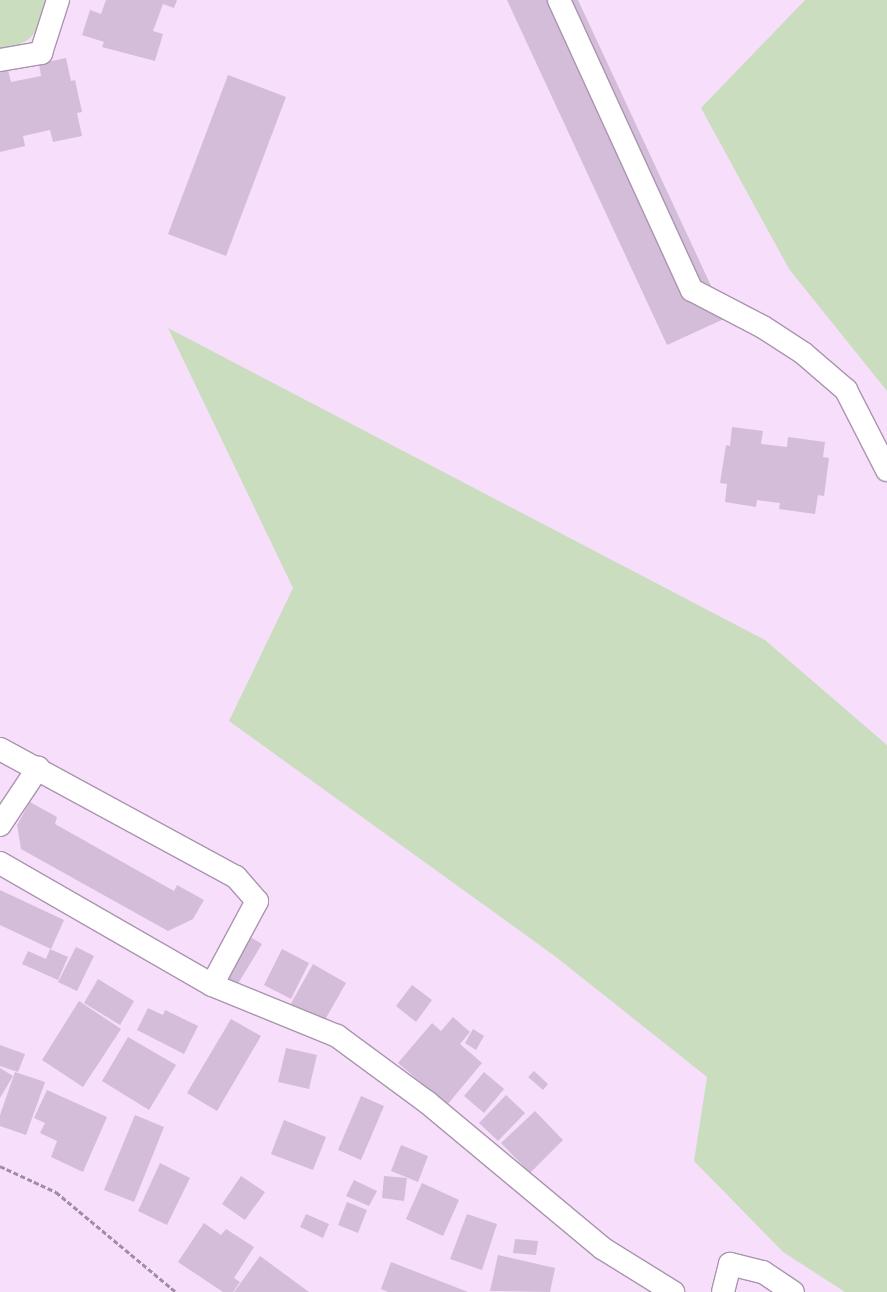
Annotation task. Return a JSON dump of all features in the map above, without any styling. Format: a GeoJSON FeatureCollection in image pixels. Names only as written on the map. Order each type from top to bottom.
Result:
{"type":"FeatureCollection","features":[{"type":"Feature","properties":{"kind":"street"},"geometry":{"type":"LineString","coordinates":[[0,60],[41,53],[58,0]]}},
{"type":"Feature","properties":{"kind":"street"},"geometry":{"type":"LineString","coordinates":[[559,0],[692,290],[795,348],[846,390],[887,470]]}},
{"type":"Feature","properties":{"kind":"street"},"geometry":{"type":"LineString","coordinates":[[0,749],[236,877],[257,901],[212,985]]}},
{"type":"Feature","properties":{"kind":"street"},"geometry":{"type":"LineString","coordinates":[[0,825],[38,768]]}},
{"type":"Feature","properties":{"kind":"street"},"geometry":{"type":"LineString","coordinates":[[0,863],[212,985],[337,1036],[427,1102],[602,1248],[673,1292]]}},
{"type":"Feature","properties":{"kind":"street"},"geometry":{"type":"LineString","coordinates":[[723,1292],[730,1264],[763,1272],[793,1292]]}},
{"type":"Feature","properties":{"kind":"path"},"geometry":{"type":"LineString","coordinates":[[0,1166],[56,1192],[176,1292]]}},
{"type":"Feature","properties":{"kind":"green space"},"geometry":{"type":"Polygon","coordinates":[[[0,0],[47,0],[39,28],[29,39],[15,47],[0,50],[0,0]]]}},
{"type":"Feature","properties":{"kind":"green space"},"geometry":{"type":"Polygon","coordinates":[[[805,0],[887,0],[887,391],[789,269],[701,108],[805,0]]]}},
{"type":"Feature","properties":{"kind":"green space"},"geometry":{"type":"Polygon","coordinates":[[[168,328],[765,640],[887,745],[887,1292],[845,1292],[783,1252],[694,1161],[707,1077],[556,957],[229,721],[293,588],[168,328]]]}},
{"type":"Feature","properties":{"kind":"building"},"geometry":{"type":"Polygon","coordinates":[[[106,0],[177,0],[174,8],[163,4],[153,31],[163,34],[155,61],[102,47],[104,42],[82,35],[90,10],[101,14],[106,0]]]}},
{"type":"Feature","properties":{"kind":"building"},"geometry":{"type":"Polygon","coordinates":[[[507,0],[578,0],[726,318],[667,345],[507,0]]]}},
{"type":"Feature","properties":{"kind":"building"},"geometry":{"type":"Polygon","coordinates":[[[66,58],[71,81],[75,80],[82,112],[77,113],[82,136],[53,142],[50,130],[23,136],[25,146],[0,152],[0,72],[8,70],[11,82],[41,76],[39,64],[66,58]]]}},
{"type":"Feature","properties":{"kind":"building"},"geometry":{"type":"Polygon","coordinates":[[[228,75],[286,97],[226,256],[168,234],[228,75]]]}},
{"type":"Feature","properties":{"kind":"building"},"geometry":{"type":"Polygon","coordinates":[[[732,427],[763,431],[761,444],[787,447],[788,437],[825,442],[823,457],[829,458],[824,496],[818,495],[815,514],[779,509],[780,503],[757,500],[756,507],[725,502],[727,484],[720,483],[726,445],[730,446],[732,427]]]}},
{"type":"Feature","properties":{"kind":"building"},"geometry":{"type":"Polygon","coordinates":[[[30,802],[57,817],[55,824],[174,891],[177,885],[204,900],[193,919],[168,931],[21,849],[17,825],[30,802]]]}},
{"type":"Feature","properties":{"kind":"building"},"geometry":{"type":"Polygon","coordinates":[[[0,890],[64,920],[51,949],[0,925],[0,890]]]}},
{"type":"Feature","properties":{"kind":"building"},"geometry":{"type":"Polygon","coordinates":[[[240,931],[262,944],[236,987],[214,974],[240,931]]]}},
{"type":"Feature","properties":{"kind":"building"},"geometry":{"type":"Polygon","coordinates":[[[76,947],[94,956],[77,991],[58,982],[76,947]]]}},
{"type":"Feature","properties":{"kind":"building"},"geometry":{"type":"Polygon","coordinates":[[[50,949],[68,957],[58,980],[22,964],[28,951],[46,959],[50,949]]]}},
{"type":"Feature","properties":{"kind":"building"},"geometry":{"type":"Polygon","coordinates":[[[282,949],[309,963],[291,999],[264,985],[282,949]]]}},
{"type":"Feature","properties":{"kind":"building"},"geometry":{"type":"Polygon","coordinates":[[[313,964],[346,983],[322,1025],[289,1007],[313,964]]]}},
{"type":"Feature","properties":{"kind":"building"},"geometry":{"type":"Polygon","coordinates":[[[98,979],[134,1001],[120,1025],[84,1003],[98,979]]]}},
{"type":"Feature","properties":{"kind":"building"},"geometry":{"type":"Polygon","coordinates":[[[412,985],[432,1000],[416,1022],[396,1006],[412,985]]]}},
{"type":"Feature","properties":{"kind":"building"},"geometry":{"type":"Polygon","coordinates":[[[79,1001],[121,1029],[83,1087],[42,1060],[79,1001]]]}},
{"type":"Feature","properties":{"kind":"building"},"geometry":{"type":"Polygon","coordinates":[[[148,1008],[163,1015],[165,1010],[198,1026],[184,1054],[137,1030],[148,1008]]]}},
{"type":"Feature","properties":{"kind":"building"},"geometry":{"type":"Polygon","coordinates":[[[453,1017],[470,1032],[460,1044],[482,1063],[447,1105],[398,1063],[432,1023],[441,1031],[453,1017]]]}},
{"type":"Feature","properties":{"kind":"building"},"geometry":{"type":"Polygon","coordinates":[[[231,1019],[261,1036],[217,1111],[187,1093],[231,1019]]]}},
{"type":"Feature","properties":{"kind":"building"},"geometry":{"type":"Polygon","coordinates":[[[473,1029],[484,1036],[476,1050],[465,1043],[473,1029]]]}},
{"type":"Feature","properties":{"kind":"building"},"geometry":{"type":"Polygon","coordinates":[[[128,1037],[176,1065],[149,1110],[102,1081],[128,1037]]]}},
{"type":"Feature","properties":{"kind":"building"},"geometry":{"type":"Polygon","coordinates":[[[0,1045],[25,1054],[18,1072],[0,1066],[0,1045]]]}},
{"type":"Feature","properties":{"kind":"building"},"geometry":{"type":"Polygon","coordinates":[[[286,1048],[317,1055],[309,1089],[278,1082],[286,1048]]]}},
{"type":"Feature","properties":{"kind":"building"},"geometry":{"type":"Polygon","coordinates":[[[0,1068],[13,1076],[0,1098],[0,1068]]]}},
{"type":"Feature","properties":{"kind":"building"},"geometry":{"type":"Polygon","coordinates":[[[534,1071],[548,1084],[543,1090],[528,1077],[534,1071]]]}},
{"type":"Feature","properties":{"kind":"building"},"geometry":{"type":"Polygon","coordinates":[[[15,1072],[45,1082],[26,1135],[0,1126],[0,1115],[15,1072]]]}},
{"type":"Feature","properties":{"kind":"building"},"geometry":{"type":"Polygon","coordinates":[[[484,1072],[504,1089],[484,1113],[464,1096],[484,1072]]]}},
{"type":"Feature","properties":{"kind":"building"},"geometry":{"type":"Polygon","coordinates":[[[47,1090],[107,1117],[83,1172],[51,1157],[57,1141],[40,1133],[45,1123],[34,1118],[47,1090]]]}},
{"type":"Feature","properties":{"kind":"building"},"geometry":{"type":"Polygon","coordinates":[[[506,1095],[525,1113],[498,1141],[479,1123],[506,1095]]]}},
{"type":"Feature","properties":{"kind":"building"},"geometry":{"type":"Polygon","coordinates":[[[361,1096],[384,1106],[361,1160],[338,1150],[361,1096]]]}},
{"type":"Feature","properties":{"kind":"building"},"geometry":{"type":"Polygon","coordinates":[[[535,1111],[563,1140],[530,1173],[501,1143],[535,1111]]]}},
{"type":"Feature","properties":{"kind":"building"},"geometry":{"type":"Polygon","coordinates":[[[135,1115],[164,1127],[134,1202],[104,1190],[135,1115]]]}},
{"type":"Feature","properties":{"kind":"building"},"geometry":{"type":"Polygon","coordinates":[[[284,1120],[326,1137],[313,1170],[271,1154],[284,1120]]]}},
{"type":"Feature","properties":{"kind":"building"},"geometry":{"type":"Polygon","coordinates":[[[401,1145],[428,1156],[418,1182],[391,1171],[401,1145]]]}},
{"type":"Feature","properties":{"kind":"building"},"geometry":{"type":"Polygon","coordinates":[[[160,1163],[190,1178],[167,1225],[138,1211],[160,1163]]]}},
{"type":"Feature","properties":{"kind":"building"},"geometry":{"type":"Polygon","coordinates":[[[241,1176],[265,1192],[245,1220],[222,1204],[241,1176]]]}},
{"type":"Feature","properties":{"kind":"building"},"geometry":{"type":"Polygon","coordinates":[[[384,1176],[407,1178],[404,1201],[382,1198],[384,1176]]]}},
{"type":"Feature","properties":{"kind":"building"},"geometry":{"type":"Polygon","coordinates":[[[354,1180],[377,1191],[369,1206],[346,1196],[354,1180]]]}},
{"type":"Feature","properties":{"kind":"building"},"geometry":{"type":"Polygon","coordinates":[[[422,1183],[459,1200],[443,1236],[406,1219],[422,1183]]]}},
{"type":"Feature","properties":{"kind":"building"},"geometry":{"type":"Polygon","coordinates":[[[347,1202],[367,1210],[358,1233],[338,1225],[347,1202]]]}},
{"type":"Feature","properties":{"kind":"building"},"geometry":{"type":"Polygon","coordinates":[[[306,1214],[329,1224],[323,1238],[300,1227],[306,1214]]]}},
{"type":"Feature","properties":{"kind":"building"},"geometry":{"type":"Polygon","coordinates":[[[467,1214],[497,1224],[482,1270],[450,1259],[467,1214]]]}},
{"type":"Feature","properties":{"kind":"building"},"geometry":{"type":"Polygon","coordinates":[[[204,1223],[221,1235],[226,1229],[254,1247],[234,1278],[240,1282],[233,1292],[223,1292],[178,1262],[204,1223]]]}},
{"type":"Feature","properties":{"kind":"building"},"geometry":{"type":"Polygon","coordinates":[[[515,1239],[538,1241],[536,1255],[513,1253],[515,1239]]]}},
{"type":"Feature","properties":{"kind":"building"},"geometry":{"type":"Polygon","coordinates":[[[498,1255],[555,1268],[550,1292],[490,1291],[498,1255]]]}},
{"type":"Feature","properties":{"kind":"building"},"geometry":{"type":"Polygon","coordinates":[[[260,1256],[309,1292],[234,1292],[260,1256]]]}},
{"type":"Feature","properties":{"kind":"building"},"geometry":{"type":"Polygon","coordinates":[[[391,1262],[468,1292],[388,1292],[381,1289],[391,1262]]]}}]}
